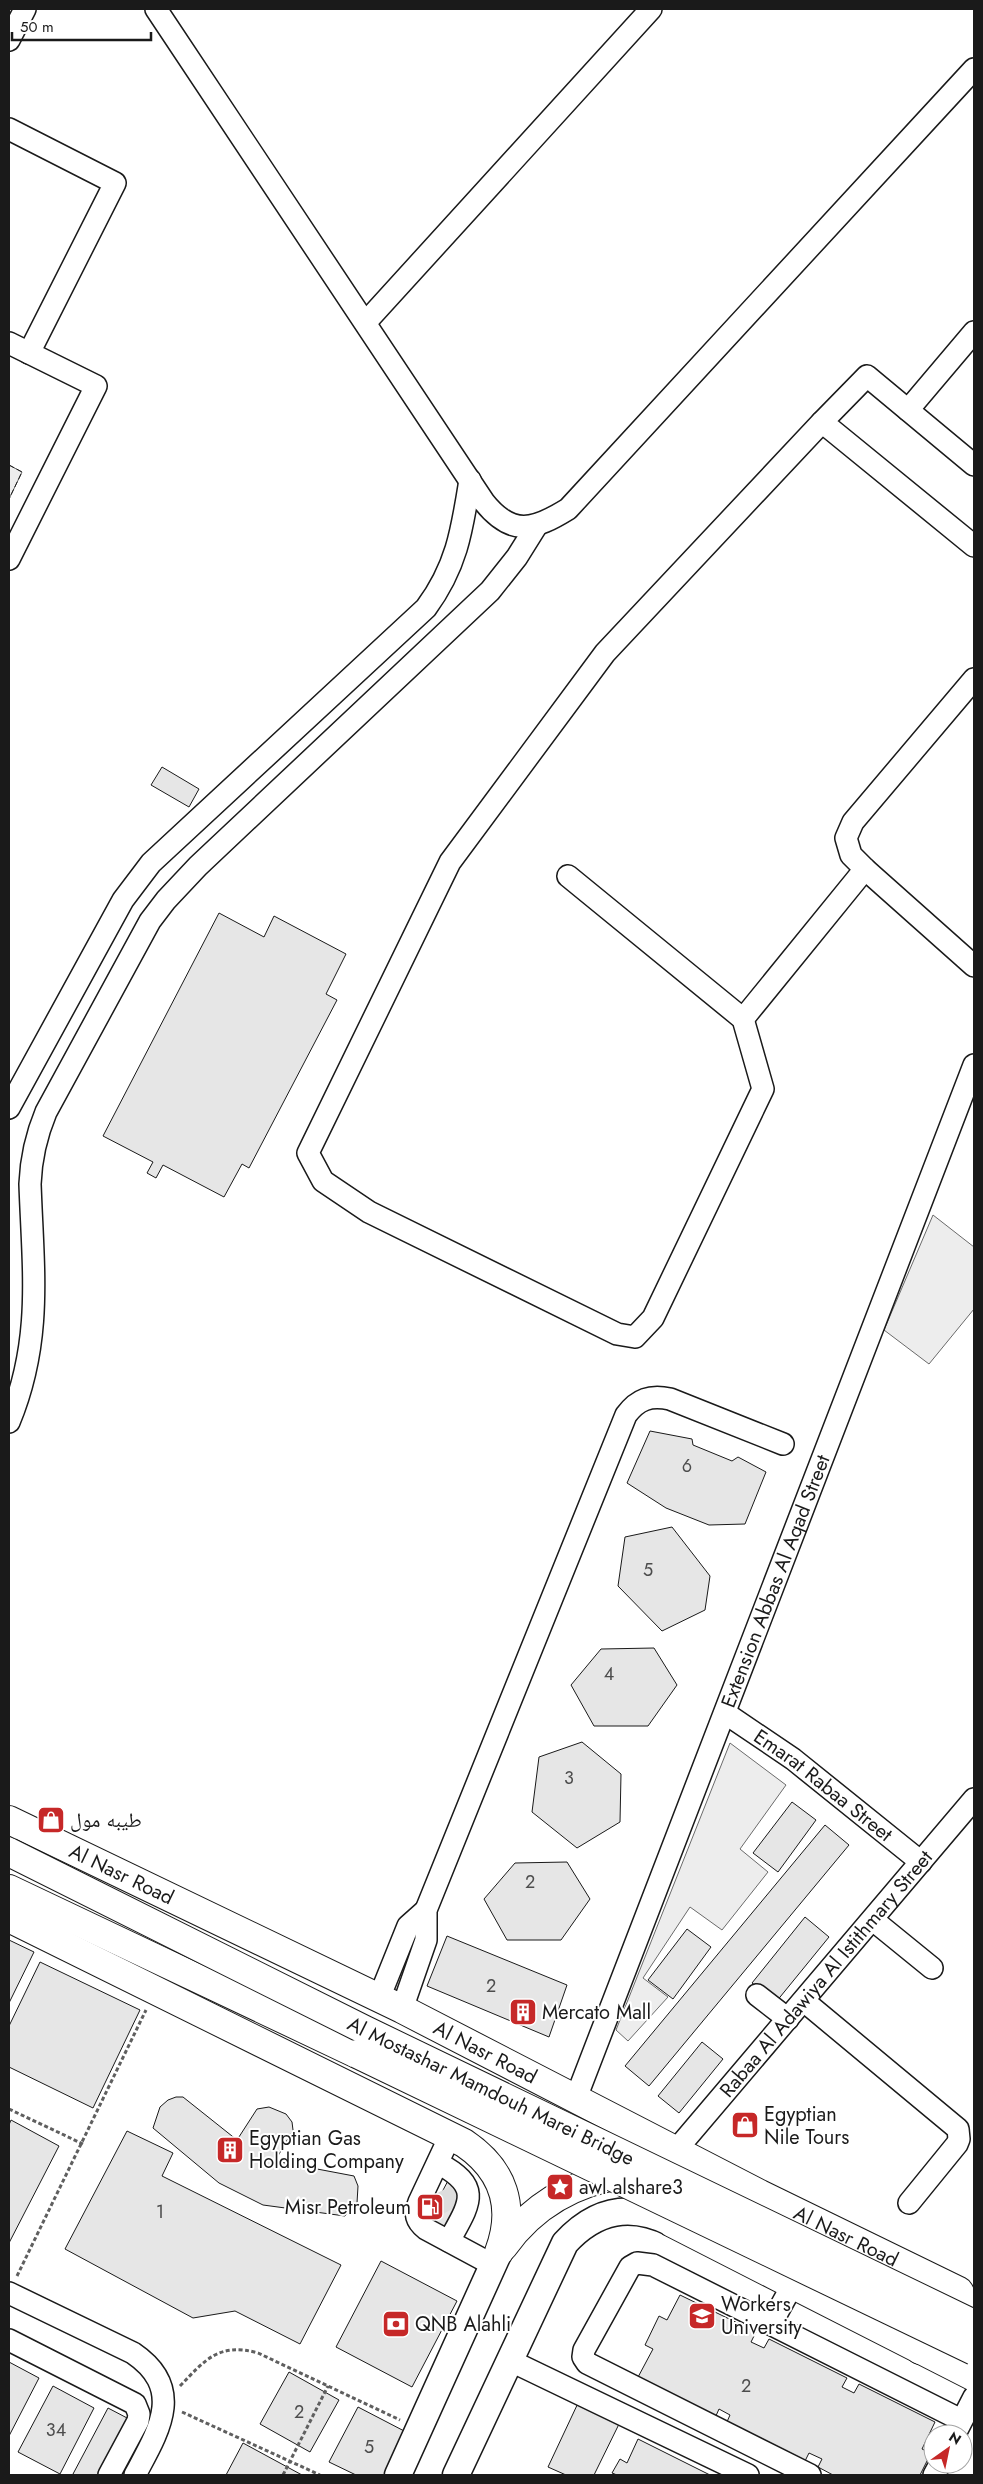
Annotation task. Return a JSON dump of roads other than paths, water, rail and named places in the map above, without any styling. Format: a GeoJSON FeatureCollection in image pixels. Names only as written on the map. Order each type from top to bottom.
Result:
{"type":"FeatureCollection","features":[{"type":"Feature","properties":{"kind":"highway","name":"Al Nasr Road"},"geometry":{"type":"LineString","coordinates":[[9,1820],[390,2003],[677,2149],[760,2194],[966,2292]]}},
{"type":"Feature","properties":{"kind":"highway","name":"Al Mostashar Mamdouh Marei Bridge"},"geometry":{"type":"LineString","coordinates":[[9,1852],[365,2030],[974,2324]]}},
{"type":"Feature","properties":{"kind":"highway","name":"Al Mostashar Mamdouh Marei Bridge"},"geometry":{"type":"LineString","coordinates":[[9,1889],[974,2351]]}},
{"type":"Feature","properties":{"kind":"highway"},"geometry":{"type":"LineString","coordinates":[[9,1918],[458,2139],[488,2163],[503,2190],[507,2222],[496,2259]]}},
{"type":"Feature","properties":{"kind":"highway"},"geometry":{"type":"LineString","coordinates":[[458,2139],[487,2131],[502,2109],[504,2084],[494,2060],[484,2051]]}},
{"type":"Feature","properties":{"kind":"highway"},"geometry":{"type":"LineString","coordinates":[[496,2259],[524,2221],[556,2197],[586,2183],[614,2176],[634,2173],[760,2194]]}},
{"type":"Feature","properties":{"kind":"highway"},"geometry":{"type":"LineString","coordinates":[[672,2223],[974,2377]]}},
{"type":"Feature","properties":{"kind":"highway"},"geometry":{"type":"LineString","coordinates":[[927,2353],[956,2342],[967,2327],[968,2308],[966,2292]]}},
{"type":"Feature","properties":{"kind":"highway"},"geometry":{"type":"LineString","coordinates":[[927,2353],[974,2368]]}},
{"type":"Feature","properties":{"kind":"main road"},"geometry":{"type":"LineString","coordinates":[[456,2475],[557,2256],[575,2232],[600,2216],[614,2212],[644,2212],[672,2223]]}},
{"type":"Feature","properties":{"kind":"main road"},"geometry":{"type":"LineString","coordinates":[[398,2475],[496,2259]]}},
{"type":"Feature","properties":{"kind":"street"},"geometry":{"type":"LineString","coordinates":[[9,40],[25,9]]}},
{"type":"Feature","properties":{"kind":"street"},"geometry":{"type":"LineString","coordinates":[[156,9],[494,515],[508,524],[524,528],[537,525],[568,509],[974,68]]}},
{"type":"Feature","properties":{"kind":"street"},"geometry":{"type":"LineString","coordinates":[[366,322],[651,9]]}},
{"type":"Feature","properties":{"kind":"street"},"geometry":{"type":"LineString","coordinates":[[9,129],[115,183],[29,353]]}},
{"type":"Feature","properties":{"kind":"street"},"geometry":{"type":"LineString","coordinates":[[908,410],[974,332]]}},
{"type":"Feature","properties":{"kind":"street"},"geometry":{"type":"LineString","coordinates":[[9,342],[96,386],[9,558]]}},
{"type":"Feature","properties":{"kind":"street"},"geometry":{"type":"LineString","coordinates":[[568,876],[744,1019],[763,1089],[653,1318],[635,1337],[617,1334],[369,1212],[322,1181],[308,1153],[450,862],[605,652],[822,422],[867,376],[974,466]]}},
{"type":"Feature","properties":{"kind":"street"},"geometry":{"type":"LineString","coordinates":[[822,422],[974,546]]}},
{"type":"Feature","properties":{"kind":"street"},"geometry":{"type":"LineString","coordinates":[[9,1108],[124,900],[151,863],[426,608],[453,564],[458,547],[470,480]]}},
{"type":"Feature","properties":{"kind":"street"},"geometry":{"type":"LineString","coordinates":[[9,1422],[25,1378],[33,1328],[30,1184],[31,1165],[39,1128],[150,921],[193,870],[490,591],[517,557],[537,525]]}},
{"type":"Feature","properties":{"kind":"street"},"geometry":{"type":"LineString","coordinates":[[974,679],[848,830],[847,847],[851,855],[865,869],[974,966]]}},
{"type":"Feature","properties":{"kind":"street"},"geometry":{"type":"LineString","coordinates":[[744,1019],[865,869]]}},
{"type":"Feature","properties":{"kind":"street","name":"Extension Abbas Al Aqad Street"},"geometry":{"type":"LineString","coordinates":[[576,2098],[973,1070]]}},
{"type":"Feature","properties":{"kind":"street"},"geometry":{"type":"LineString","coordinates":[[390,2003],[426,1940],[426,1910],[626,1414],[634,1405],[645,1398],[657,1396],[670,1399],[783,1444]]}},
{"type":"Feature","properties":{"kind":"street","name":"Emarat Rabaa Street"},"geometry":{"type":"LineString","coordinates":[[724,1713],[792,1759],[921,1862]]}},
{"type":"Feature","properties":{"kind":"street","name":"Rabaa Al Adawiya Al Istithmary Street"},"geometry":{"type":"LineString","coordinates":[[677,2149],[974,1799]]}},
{"type":"Feature","properties":{"kind":"street"},"geometry":{"type":"LineString","coordinates":[[872,1920],[932,1968]]}},
{"type":"Feature","properties":{"kind":"street"},"geometry":{"type":"LineString","coordinates":[[757,1995],[788,2019]]}},
{"type":"Feature","properties":{"kind":"street"},"geometry":{"type":"LineString","coordinates":[[804,2001],[958,2129],[957,2144],[909,2203]]}},
{"type":"Feature","properties":{"kind":"street"},"geometry":{"type":"LineString","coordinates":[[458,2139],[415,2212],[418,2222],[449,2241],[496,2259]]}},
{"type":"Feature","properties":{"kind":"street"},"geometry":{"type":"LineString","coordinates":[[438,2175],[455,2172],[466,2186],[468,2203],[457,2215],[449,2241]]}},
{"type":"Feature","properties":{"kind":"street"},"geometry":{"type":"LineString","coordinates":[[810,2475],[587,2363],[583,2357],[584,2350],[625,2273],[637,2263],[653,2265],[771,2324],[953,2424]]}},
{"type":"Feature","properties":{"kind":"street"},"geometry":{"type":"LineString","coordinates":[[771,2324],[793,2284]]}},
{"type":"Feature","properties":{"kind":"street"},"geometry":{"type":"LineString","coordinates":[[9,2293],[142,2359],[160,2383],[164,2403],[161,2426],[135,2475]]}},
{"type":"Feature","properties":{"kind":"street"},"geometry":{"type":"LineString","coordinates":[[9,2340],[131,2401],[137,2409],[138,2420],[110,2475]]}},
{"type":"Feature","properties":{"kind":"street"},"geometry":{"type":"LineString","coordinates":[[509,2360],[748,2475]]}},
{"type":"Feature","properties":{"kind":"street"},"geometry":{"type":"LineString","coordinates":[[960,2424],[974,2397]]}},
{"type":"Feature","properties":{"kind":"tunnel"},"geometry":{"type":"LineString","coordinates":[[443,2190],[454,2210]]}},
{"type":"Feature","properties":{"kind":"place","name":"طيبه مول"},"geometry":{"type":"Point","coordinates":[51,1820]}},
{"type":"Feature","properties":{"kind":"place","name":"Mercato Mall"},"geometry":{"type":"Point","coordinates":[523,2012]}},
{"type":"Feature","properties":{"kind":"place","name":"Egyptian Nile Tours"},"geometry":{"type":"Point","coordinates":[745,2125]}},
{"type":"Feature","properties":{"kind":"place","name":"Egyptian Gas Holding Company"},"geometry":{"type":"Point","coordinates":[230,2150]}},
{"type":"Feature","properties":{"kind":"place","name":"awl alshare3"},"geometry":{"type":"Point","coordinates":[560,2187]}},
{"type":"Feature","properties":{"kind":"place","name":"Misr Petroleum"},"geometry":{"type":"Point","coordinates":[430,2207]}},
{"type":"Feature","properties":{"kind":"place","name":"Workers University"},"geometry":{"type":"Point","coordinates":[702,2316]}},
{"type":"Feature","properties":{"kind":"place","name":"QNB Alahli"},"geometry":{"type":"Point","coordinates":[396,2324]}}]}
